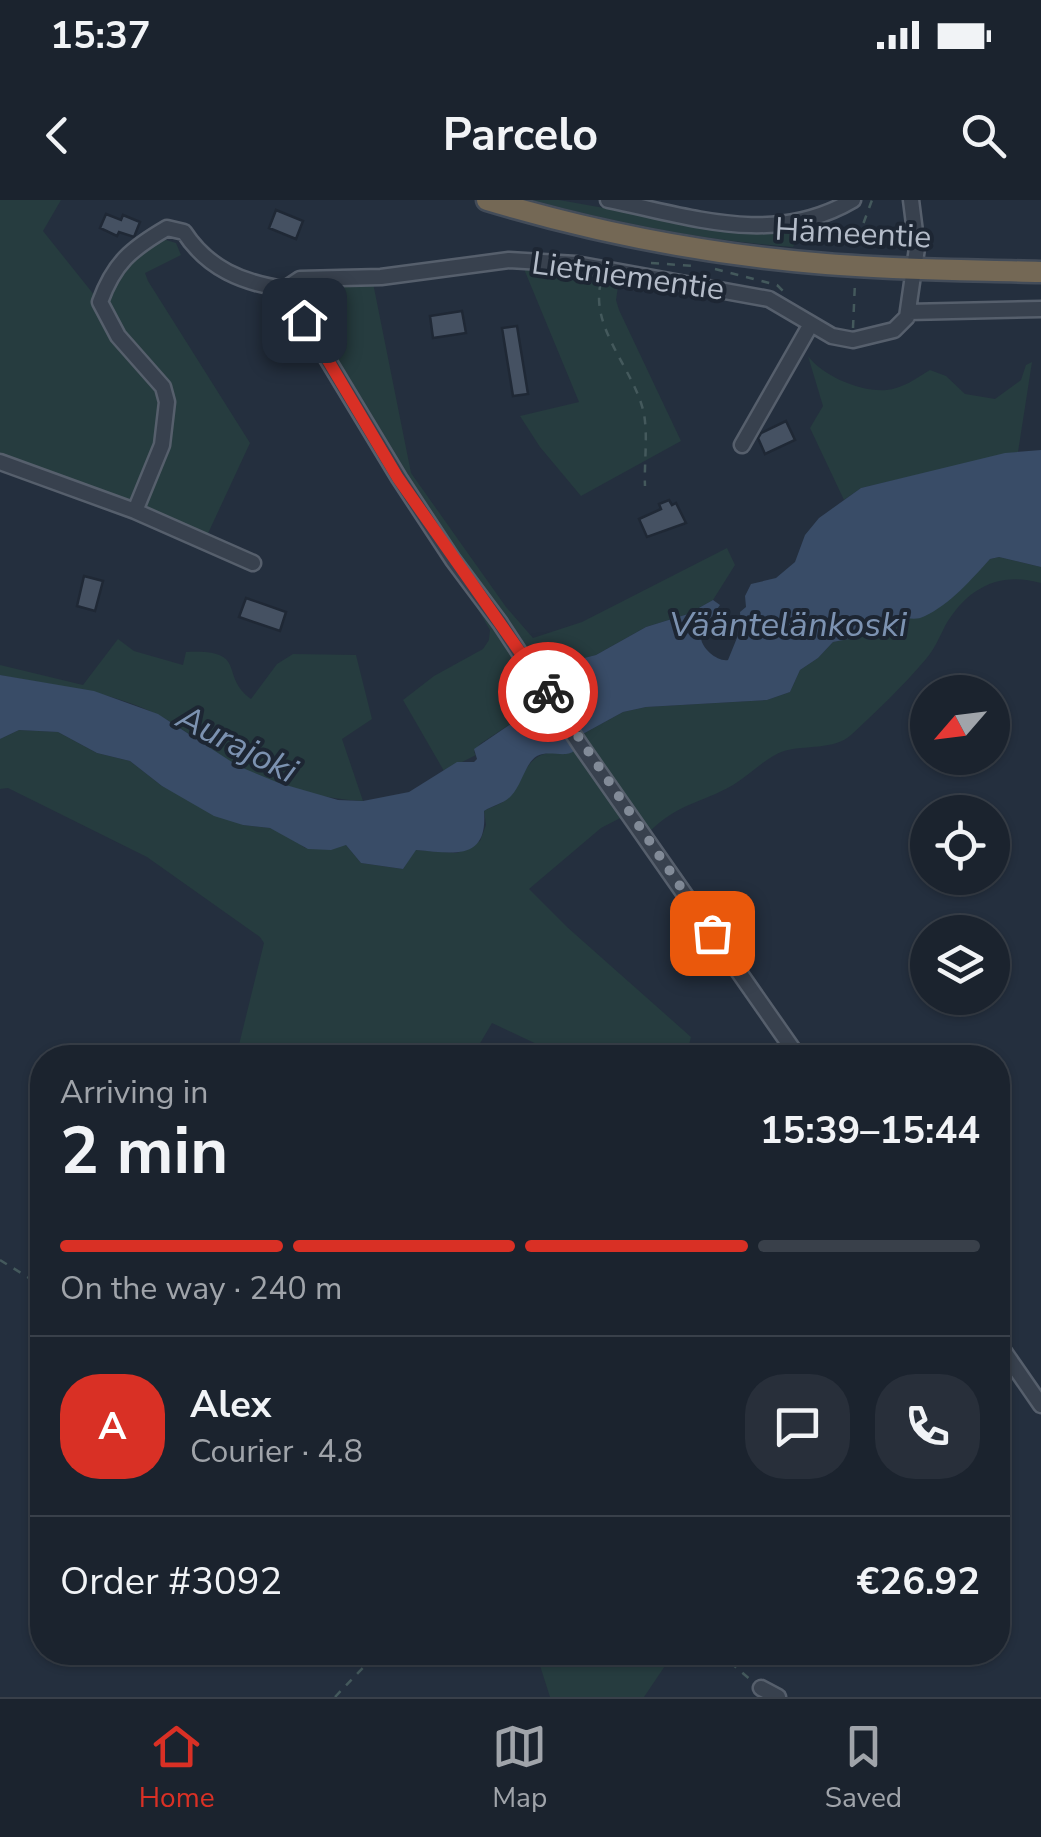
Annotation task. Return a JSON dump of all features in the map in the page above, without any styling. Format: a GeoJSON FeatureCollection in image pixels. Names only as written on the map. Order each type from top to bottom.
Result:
{"type":"FeatureCollection","features":[{"type":"Feature","properties":{"kind":"highway","name":"Hämeentie"},"geometry":{"type":"LineString","coordinates":[[487,200],[680,246],[829,264],[1041,272]]}},
{"type":"Feature","properties":{"kind":"street"},"geometry":{"type":"LineString","coordinates":[[608,200],[755,228],[815,218],[853,200]]}},
{"type":"Feature","properties":{"kind":"street"},"geometry":{"type":"LineString","coordinates":[[854,340],[894,330],[908,312],[916,268],[910,200]]}},
{"type":"Feature","properties":{"kind":"street"},"geometry":{"type":"LineString","coordinates":[[135,512],[162,445],[167,402],[162,388],[118,336],[100,302],[109,278],[132,248],[167,228],[184,232],[222,270],[251,284],[286,289],[398,478],[790,1045]]}},
{"type":"Feature","properties":{"kind":"street","name":"Lietniementie"},"geometry":{"type":"LineString","coordinates":[[286,289],[300,279],[382,276],[509,260],[576,264],[769,299],[832,336],[854,340]]}},
{"type":"Feature","properties":{"kind":"street"},"geometry":{"type":"LineString","coordinates":[[908,312],[1041,309]]}},
{"type":"Feature","properties":{"kind":"street"},"geometry":{"type":"LineString","coordinates":[[742,445],[811,324]]}},
{"type":"Feature","properties":{"kind":"street"},"geometry":{"type":"LineString","coordinates":[[0,462],[135,512],[253,563]]}},
{"type":"Feature","properties":{"kind":"street"},"geometry":{"type":"LineString","coordinates":[[1010,1360],[1041,1405]]}},
{"type":"Feature","properties":{"kind":"street"},"geometry":{"type":"LineString","coordinates":[[761,1688],[778,1697]]}},
{"type":"Feature","properties":{"kind":"path"},"geometry":{"type":"LineString","coordinates":[[858,238],[872,200]]}},
{"type":"Feature","properties":{"kind":"path"},"geometry":{"type":"LineString","coordinates":[[815,218],[819,245]]}},
{"type":"Feature","properties":{"kind":"path"},"geometry":{"type":"LineString","coordinates":[[604,271],[598,294],[601,317],[628,370],[644,414],[645,486]]}},
{"type":"Feature","properties":{"kind":"path"},"geometry":{"type":"LineString","coordinates":[[854,340],[855,282]]}},
{"type":"Feature","properties":{"kind":"path"},"geometry":{"type":"LineString","coordinates":[[0,1260],[30,1279]]}},
{"type":"Feature","properties":{"kind":"path"},"geometry":{"type":"LineString","coordinates":[[335,1697],[366,1665]]}},
{"type":"Feature","properties":{"kind":"path"},"geometry":{"type":"LineString","coordinates":[[734,1665],[761,1688]]}},
{"type":"Feature","properties":{"kind":"green space"},"geometry":{"type":"Polygon","coordinates":[[[0,200],[61,200],[43,231],[103,306],[139,249],[166,240],[176,243],[181,255],[145,273],[250,443],[204,542],[146,521],[140,524],[94,490],[0,454],[0,200]]]}},
{"type":"Feature","properties":{"kind":"green space"},"geometry":{"type":"Polygon","coordinates":[[[532,200],[559,200],[751,234],[810,227],[810,238],[796,241],[793,247],[695,236],[532,200]]]}},
{"type":"Feature","properties":{"kind":"green space"},"geometry":{"type":"Polygon","coordinates":[[[524,269],[551,270],[618,287],[619,310],[681,441],[581,496],[520,416],[579,402],[524,269]]]}},
{"type":"Feature","properties":{"kind":"green space"},"geometry":{"type":"Polygon","coordinates":[[[373,283],[411,473],[506,607],[533,638],[582,622],[727,548],[735,565],[713,600],[688,614],[646,627],[596,655],[573,661],[576,680],[563,699],[563,708],[547,714],[541,701],[530,701],[527,713],[480,744],[476,755],[444,771],[403,700],[434,676],[483,649],[490,630],[297,297],[299,289],[307,285],[373,283]]]}},
{"type":"Feature","properties":{"kind":"green space"},"geometry":{"type":"Polygon","coordinates":[[[808,356],[832,376],[865,388],[898,388],[930,370],[946,376],[965,394],[995,399],[1021,380],[1026,365],[1032,362],[1018,452],[861,488],[844,500],[810,428],[823,406],[808,356]]]}},
{"type":"Feature","properties":{"kind":"green space"},"geometry":{"type":"Polygon","coordinates":[[[999,557],[1041,567],[1041,583],[998,581],[963,602],[917,669],[844,740],[777,754],[721,792],[669,816],[647,834],[630,813],[601,828],[529,889],[691,1037],[689,1045],[539,1045],[492,1023],[479,1045],[239,1045],[264,943],[260,937],[147,857],[8,788],[0,789],[0,739],[19,730],[58,732],[97,753],[130,761],[162,786],[243,825],[270,828],[305,848],[346,845],[361,863],[403,869],[415,850],[457,853],[480,841],[486,825],[484,811],[505,800],[533,760],[623,712],[646,707],[767,700],[790,692],[800,670],[833,642],[942,605],[990,559],[999,557]]]}},
{"type":"Feature","properties":{"kind":"green space"},"geometry":{"type":"Polygon","coordinates":[[[118,639],[134,651],[183,665],[186,652],[219,655],[226,659],[241,690],[251,699],[277,664],[293,654],[356,655],[372,719],[342,739],[363,801],[314,794],[266,780],[168,721],[120,700],[0,675],[0,665],[83,685],[118,639]]]}},
{"type":"Feature","properties":{"kind":"green space"},"geometry":{"type":"Polygon","coordinates":[[[540,1665],[666,1665],[644,1697],[550,1697],[540,1665]]]}},
{"type":"Feature","properties":{"kind":"water","name":"Vääntelänkoski"},"geometry":{"type":"Polygon","coordinates":[[[1041,450],[1041,567],[999,557],[990,559],[960,591],[934,611],[917,619],[894,618],[857,631],[854,638],[833,642],[800,670],[790,692],[767,700],[646,707],[623,712],[581,735],[574,751],[533,759],[511,796],[484,811],[484,827],[474,847],[455,852],[416,850],[403,869],[361,863],[346,845],[331,850],[308,849],[270,828],[214,816],[162,786],[130,761],[97,753],[58,732],[19,730],[0,739],[0,675],[94,691],[158,714],[238,766],[338,800],[363,801],[409,792],[457,762],[474,762],[474,749],[527,713],[533,699],[541,701],[555,730],[565,732],[563,699],[576,680],[572,661],[596,655],[646,627],[688,614],[713,600],[720,605],[703,628],[694,626],[687,632],[691,637],[701,638],[715,657],[728,660],[741,628],[740,612],[746,607],[745,596],[751,584],[776,578],[795,562],[805,535],[819,518],[861,488],[1005,453],[1041,450]]]}},
{"type":"Feature","properties":{"kind":"building"},"geometry":{"type":"Polygon","coordinates":[[[276,210],[303,221],[296,239],[269,228],[276,210]]]}},
{"type":"Feature","properties":{"kind":"building"},"geometry":{"type":"Polygon","coordinates":[[[106,214],[140,222],[134,237],[119,232],[117,236],[100,228],[106,214]]]}},
{"type":"Feature","properties":{"kind":"building"},"geometry":{"type":"Polygon","coordinates":[[[462,311],[466,333],[433,338],[430,316],[462,311]]]}},
{"type":"Feature","properties":{"kind":"building"},"geometry":{"type":"Polygon","coordinates":[[[517,326],[528,394],[513,396],[502,328],[517,326]]]}},
{"type":"Feature","properties":{"kind":"building"},"geometry":{"type":"Polygon","coordinates":[[[786,421],[795,440],[765,454],[758,438],[761,433],[786,421]]]}},
{"type":"Feature","properties":{"kind":"building"},"geometry":{"type":"Polygon","coordinates":[[[669,500],[672,505],[676,503],[686,523],[647,537],[639,519],[661,509],[659,504],[669,500]]]}},
{"type":"Feature","properties":{"kind":"building"},"geometry":{"type":"Polygon","coordinates":[[[84,576],[103,581],[95,611],[77,606],[84,576]]]}},
{"type":"Feature","properties":{"kind":"building"},"geometry":{"type":"Polygon","coordinates":[[[246,598],[286,612],[280,631],[239,617],[246,598]]]}},
{"type":"Feature","properties":{"kind":"way so far"},"geometry":{"type":"LineString","coordinates":[[548,692],[581,746],[712,933]]}},
{"type":"Feature","properties":{"kind":"route"},"geometry":{"type":"LineString","coordinates":[[304,320],[398,478],[548,692]]}},
{"type":"Feature","properties":{"kind":"water label","name":"Aurajoki"},"geometry":{"type":"Point","coordinates":[237,744]}}]}
